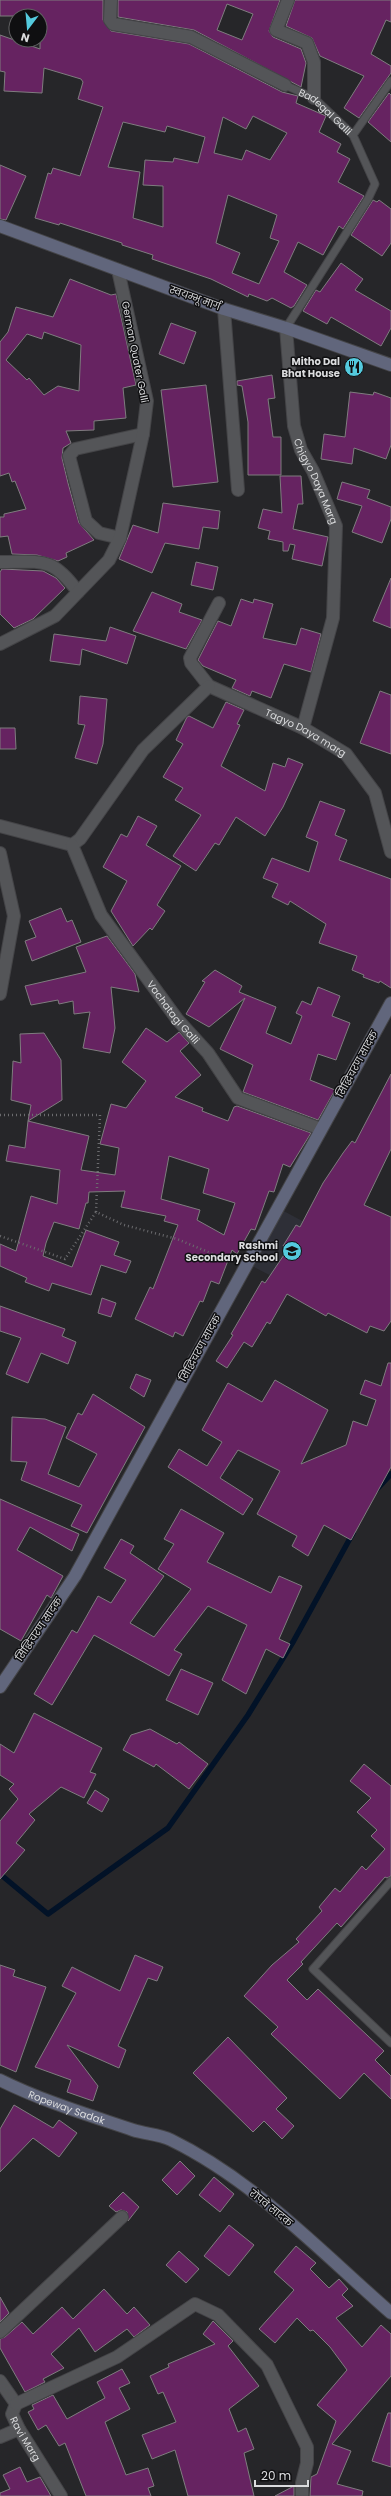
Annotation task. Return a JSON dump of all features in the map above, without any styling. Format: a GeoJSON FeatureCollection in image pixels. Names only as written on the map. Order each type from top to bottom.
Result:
{"type":"FeatureCollection","features":[{"type":"Feature","properties":{"kind":"main road","name":"स्वयम्भू मार्ग"},"geometry":{"type":"LineString","coordinates":[[0,226],[224,309],[286,328],[391,365]]}},
{"type":"Feature","properties":{"kind":"main road","name":"सिद्धिचरण सादक"},"geometry":{"type":"LineString","coordinates":[[0,1687],[75,1576],[244,1267],[391,1003]]}},
{"type":"Feature","properties":{"kind":"main road","name":"Ropeway Sadak"},"geometry":{"type":"LineString","coordinates":[[0,2080],[19,2090],[135,2130]]}},
{"type":"Feature","properties":{"kind":"main road","name":"रोपवे सादक"},"geometry":{"type":"LineString","coordinates":[[135,2130],[169,2139],[223,2169],[301,2232],[391,2312]]}},
{"type":"Feature","properties":{"kind":"street","name":"Badegal Galli"},"geometry":{"type":"LineString","coordinates":[[111,0],[110,20],[113,24],[191,37],[285,85]]}},
{"type":"Feature","properties":{"kind":"street"},"geometry":{"type":"LineString","coordinates":[[288,0],[276,30],[308,43],[314,62],[314,98]]}},
{"type":"Feature","properties":{"kind":"street","name":"German Quater Galli"},"geometry":{"type":"LineString","coordinates":[[0,644],[55,616],[109,560],[120,538],[129,505],[143,434],[146,401],[118,270]]}},
{"type":"Feature","properties":{"kind":"street"},"geometry":{"type":"LineString","coordinates":[[224,309],[238,490]]}},
{"type":"Feature","properties":{"kind":"street","name":"Chigyo Daya Marg"},"geometry":{"type":"LineString","coordinates":[[286,328],[294,426],[301,450],[313,471],[336,526],[333,618],[304,728]]}},
{"type":"Feature","properties":{"kind":"street"},"geometry":{"type":"LineString","coordinates":[[120,538],[99,533],[86,521],[69,456],[75,449],[143,434]]}},
{"type":"Feature","properties":{"kind":"street"},"geometry":{"type":"LineString","coordinates":[[0,562],[46,562],[64,573],[78,592]]}},
{"type":"Feature","properties":{"kind":"street"},"geometry":{"type":"LineString","coordinates":[[0,826],[72,846],[80,839],[143,750],[209,686],[191,663],[190,658],[219,603]]}},
{"type":"Feature","properties":{"kind":"street","name":"Tagyo Daya marg"},"geometry":{"type":"LineString","coordinates":[[209,686],[304,728],[346,754],[375,793],[391,852]]}},
{"type":"Feature","properties":{"kind":"street","name":"Vachatagi Galli"},"geometry":{"type":"LineString","coordinates":[[72,846],[101,915],[177,1019],[208,1053],[238,1098],[321,1129]]}},
{"type":"Feature","properties":{"kind":"street"},"geometry":{"type":"LineString","coordinates":[[0,853],[14,916],[0,994]]}},
{"type":"Feature","properties":{"kind":"street"},"geometry":{"type":"LineString","coordinates":[[0,2332],[122,2217]]}},
{"type":"Feature","properties":{"kind":"street"},"geometry":{"type":"LineString","coordinates":[[16,2404],[116,2357],[195,2304],[218,2315],[267,2365],[308,2447],[307,2463],[302,2483],[302,2496]]}},
{"type":"Feature","properties":{"kind":"street","name":"Ravi Marg"},"geometry":{"type":"LineString","coordinates":[[0,2381],[16,2404],[12,2414],[19,2429],[61,2496]]}},
{"type":"Feature","properties":{"kind":"street"},"geometry":{"type":"LineString","coordinates":[[0,2437],[19,2429]]}},
{"type":"Feature","properties":{"kind":"lane"},"geometry":{"type":"LineString","coordinates":[[353,134],[391,81]]}},
{"type":"Feature","properties":{"kind":"lane","name":"Badegal Galli"},"geometry":{"type":"LineString","coordinates":[[285,85],[314,98],[353,134],[375,184],[368,199],[286,328]]}},
{"type":"Feature","properties":{"kind":"lane"},"geometry":{"type":"LineString","coordinates":[[391,1881],[313,1969],[391,2043]]}},
{"type":"Feature","properties":{"kind":"path"},"geometry":{"type":"LineString","coordinates":[[0,1115],[100,1114],[96,1212],[65,1259],[0,1236]]}},
{"type":"Feature","properties":{"kind":"path"},"geometry":{"type":"LineString","coordinates":[[96,1212],[124,1225],[177,1239],[244,1267]]}},
{"type":"Feature","properties":{"kind":"shaded area","name":"Rashmi Secondary School"},"geometry":{"type":"Polygon","coordinates":[[[278,1208],[336,1239],[287,1284],[248,1264],[278,1208]]]}},
{"type":"Feature","properties":{"kind":"building"},"geometry":{"type":"Polygon","coordinates":[[[0,0],[103,0],[103,20],[111,31],[189,44],[282,92],[298,96],[296,103],[326,116],[319,132],[341,144],[337,152],[350,159],[338,182],[364,196],[343,229],[339,226],[323,255],[298,242],[284,272],[307,285],[294,306],[291,308],[272,298],[267,301],[249,294],[248,297],[211,279],[152,259],[153,255],[122,245],[122,243],[60,223],[59,225],[35,218],[48,173],[51,174],[53,168],[80,176],[103,107],[78,99],[83,82],[81,79],[44,68],[42,93],[4,91],[5,72],[0,71],[0,35],[8,38],[8,48],[48,48],[48,8],[8,8],[8,16],[0,16],[0,0]],[[253,116],[246,129],[223,117],[214,153],[242,160],[246,150],[270,160],[287,133],[253,116]],[[123,122],[108,167],[140,172],[133,218],[163,227],[163,186],[143,185],[145,160],[173,162],[174,158],[198,163],[205,137],[167,126],[165,132],[123,122]],[[228,195],[216,243],[240,253],[232,273],[259,284],[279,241],[270,238],[277,215],[228,195]]]}},
{"type":"Feature","properties":{"kind":"building"},"geometry":{"type":"Polygon","coordinates":[[[118,0],[280,0],[269,31],[273,37],[301,49],[306,63],[301,87],[194,30],[118,17],[118,0]],[[227,4],[217,30],[242,40],[253,14],[227,4]]]}},
{"type":"Feature","properties":{"kind":"building"},"geometry":{"type":"Polygon","coordinates":[[[295,0],[391,0],[391,22],[386,20],[371,54],[391,66],[391,73],[359,118],[344,108],[364,76],[320,56],[312,38],[286,26],[295,0]]]}},
{"type":"Feature","properties":{"kind":"building"},"geometry":{"type":"Polygon","coordinates":[[[389,93],[391,95],[391,142],[368,122],[389,93]]]}},
{"type":"Feature","properties":{"kind":"building"},"geometry":{"type":"Polygon","coordinates":[[[0,165],[26,176],[6,220],[0,219],[0,165]]]}},
{"type":"Feature","properties":{"kind":"building"},"geometry":{"type":"Polygon","coordinates":[[[373,200],[377,202],[379,200],[391,209],[391,243],[382,256],[351,235],[373,200]]]}},
{"type":"Feature","properties":{"kind":"building"},"geometry":{"type":"Polygon","coordinates":[[[341,263],[363,279],[355,290],[391,311],[391,328],[381,346],[331,317],[327,324],[303,311],[316,290],[320,292],[341,263]]]}},
{"type":"Feature","properties":{"kind":"building"},"geometry":{"type":"Polygon","coordinates":[[[70,279],[111,295],[116,294],[136,385],[123,388],[126,418],[94,421],[94,430],[66,431],[71,443],[63,448],[62,458],[68,483],[79,523],[94,540],[66,553],[67,557],[58,561],[37,555],[12,554],[8,536],[0,537],[0,517],[4,517],[4,514],[26,509],[15,481],[12,482],[9,473],[0,476],[0,342],[8,332],[16,307],[53,317],[70,279]],[[44,332],[42,339],[27,334],[6,360],[27,380],[29,378],[44,395],[58,386],[79,391],[81,345],[44,332]]]}},
{"type":"Feature","properties":{"kind":"building"},"geometry":{"type":"Polygon","coordinates":[[[171,323],[196,332],[184,364],[159,354],[171,323]]]}},
{"type":"Feature","properties":{"kind":"building"},"geometry":{"type":"Polygon","coordinates":[[[272,375],[275,398],[268,399],[273,437],[281,437],[281,475],[248,475],[248,422],[242,386],[237,385],[237,381],[272,375]]]}},
{"type":"Feature","properties":{"kind":"building"},"geometry":{"type":"Polygon","coordinates":[[[206,385],[218,482],[173,487],[161,390],[206,385]]]}},
{"type":"Feature","properties":{"kind":"building"},"geometry":{"type":"Polygon","coordinates":[[[350,392],[373,395],[374,392],[391,398],[391,445],[386,459],[354,448],[352,464],[321,459],[324,434],[345,437],[350,392]]]}},
{"type":"Feature","properties":{"kind":"building"},"geometry":{"type":"Polygon","coordinates":[[[280,476],[301,476],[303,504],[298,504],[293,529],[328,537],[322,566],[292,559],[295,545],[290,544],[288,551],[283,551],[283,542],[268,539],[270,531],[258,528],[263,509],[282,513],[280,476]]]}},
{"type":"Feature","properties":{"kind":"building"},"geometry":{"type":"Polygon","coordinates":[[[342,482],[370,490],[367,498],[391,507],[391,519],[382,543],[352,532],[362,506],[337,499],[342,482]]]}},
{"type":"Feature","properties":{"kind":"building"},"geometry":{"type":"Polygon","coordinates":[[[163,503],[220,511],[218,529],[203,527],[199,549],[165,543],[152,573],[119,559],[133,525],[158,533],[163,503]]]}},
{"type":"Feature","properties":{"kind":"building"},"geometry":{"type":"Polygon","coordinates":[[[196,562],[218,567],[213,590],[191,585],[196,562]]]}},
{"type":"Feature","properties":{"kind":"building"},"geometry":{"type":"Polygon","coordinates":[[[2,569],[43,571],[56,578],[65,588],[33,619],[14,628],[0,614],[0,572],[2,569]]]}},
{"type":"Feature","properties":{"kind":"building"},"geometry":{"type":"Polygon","coordinates":[[[391,578],[391,628],[373,621],[391,578]]]}},
{"type":"Feature","properties":{"kind":"building"},"geometry":{"type":"Polygon","coordinates":[[[152,592],[182,604],[179,612],[202,620],[186,649],[133,631],[152,592]]]}},
{"type":"Feature","properties":{"kind":"building"},"geometry":{"type":"Polygon","coordinates":[[[241,599],[253,603],[254,599],[273,604],[263,638],[296,645],[301,628],[321,634],[311,672],[284,664],[271,698],[252,691],[250,696],[232,688],[236,680],[203,666],[198,660],[218,621],[231,626],[241,599]]]}},
{"type":"Feature","properties":{"kind":"building"},"geometry":{"type":"Polygon","coordinates":[[[110,627],[136,636],[127,664],[82,649],[80,665],[50,661],[54,634],[106,641],[110,627]]]}},
{"type":"Feature","properties":{"kind":"building"},"geometry":{"type":"Polygon","coordinates":[[[380,691],[391,695],[391,754],[360,743],[380,691]]]}},
{"type":"Feature","properties":{"kind":"building"},"geometry":{"type":"Polygon","coordinates":[[[80,696],[107,699],[103,744],[97,764],[75,758],[85,725],[78,724],[80,696]]]}},
{"type":"Feature","properties":{"kind":"building"},"geometry":{"type":"Polygon","coordinates":[[[226,702],[244,710],[237,724],[240,725],[221,766],[265,791],[273,763],[285,767],[288,758],[303,764],[283,807],[265,836],[236,817],[219,845],[215,843],[196,871],[173,856],[201,815],[175,800],[183,788],[163,777],[183,744],[176,740],[187,717],[189,716],[213,728],[226,702]]]}},
{"type":"Feature","properties":{"kind":"building"},"geometry":{"type":"Polygon","coordinates":[[[0,728],[15,728],[16,749],[0,749],[0,728]]]}},
{"type":"Feature","properties":{"kind":"building"},"geometry":{"type":"Polygon","coordinates":[[[320,801],[345,810],[335,835],[347,840],[339,860],[391,879],[391,988],[380,981],[379,983],[363,977],[364,975],[352,970],[357,956],[319,943],[326,924],[290,901],[288,905],[272,897],[278,884],[263,878],[272,858],[309,872],[318,842],[306,837],[320,801]]]}},
{"type":"Feature","properties":{"kind":"building"},"geometry":{"type":"Polygon","coordinates":[[[138,816],[157,826],[146,845],[181,866],[157,905],[165,911],[152,930],[150,928],[133,946],[111,911],[127,881],[103,867],[121,834],[127,837],[138,816]]]}},
{"type":"Feature","properties":{"kind":"building"},"geometry":{"type":"Polygon","coordinates":[[[61,908],[67,922],[72,920],[81,942],[32,961],[25,941],[36,937],[29,921],[61,908]]]}},
{"type":"Feature","properties":{"kind":"building"},"geometry":{"type":"Polygon","coordinates":[[[107,936],[135,974],[139,992],[111,987],[115,1028],[110,1053],[83,1048],[90,1012],[74,1014],[73,1001],[59,1004],[58,1000],[31,1005],[25,986],[86,972],[76,947],[107,936]]]}},
{"type":"Feature","properties":{"kind":"building"},"geometry":{"type":"Polygon","coordinates":[[[215,970],[242,986],[239,992],[276,1007],[266,1033],[291,1044],[302,1016],[296,1013],[302,1001],[311,1005],[318,987],[340,996],[332,1016],[350,1023],[336,1060],[318,1054],[310,1080],[335,1090],[318,1120],[243,1092],[253,1065],[220,1049],[245,998],[209,1027],[186,1014],[205,982],[202,981],[215,970]]]}},
{"type":"Feature","properties":{"kind":"building"},"geometry":{"type":"Polygon","coordinates":[[[146,1028],[167,1042],[179,1032],[189,1043],[180,1051],[201,1075],[175,1097],[203,1108],[202,1111],[228,1121],[234,1107],[237,1106],[311,1133],[290,1167],[283,1164],[274,1192],[269,1191],[255,1230],[251,1229],[237,1254],[232,1250],[219,1284],[211,1281],[203,1302],[200,1301],[183,1336],[175,1332],[173,1337],[135,1319],[150,1287],[153,1289],[178,1225],[164,1221],[166,1216],[121,1207],[125,1191],[89,1192],[88,1203],[86,1203],[79,1229],[54,1222],[46,1243],[43,1256],[72,1267],[86,1230],[119,1242],[114,1255],[131,1261],[126,1273],[101,1265],[91,1295],[52,1283],[49,1291],[25,1282],[27,1278],[0,1266],[0,1244],[16,1251],[31,1196],[57,1204],[60,1170],[6,1161],[9,1145],[25,1148],[28,1121],[89,1136],[81,1170],[115,1175],[119,1148],[100,1144],[111,1104],[126,1108],[146,1081],[122,1062],[146,1028]],[[169,1156],[161,1199],[200,1210],[197,1220],[224,1235],[235,1203],[203,1193],[209,1169],[169,1156]]]}},
{"type":"Feature","properties":{"kind":"building"},"geometry":{"type":"Polygon","coordinates":[[[44,1033],[61,1060],[62,1100],[28,1121],[31,1105],[11,1100],[13,1061],[21,1063],[20,1034],[44,1033]]]}},
{"type":"Feature","properties":{"kind":"building"},"geometry":{"type":"Polygon","coordinates":[[[391,1074],[391,1149],[364,1205],[391,1217],[391,1321],[384,1331],[370,1326],[367,1333],[328,1313],[326,1316],[287,1294],[270,1324],[267,1322],[252,1347],[244,1342],[227,1368],[216,1361],[233,1335],[231,1334],[262,1281],[265,1283],[288,1249],[283,1246],[296,1225],[300,1227],[323,1183],[352,1141],[355,1143],[391,1074]]]}},
{"type":"Feature","properties":{"kind":"building"},"geometry":{"type":"Polygon","coordinates":[[[102,1298],[116,1303],[111,1317],[98,1313],[102,1298]]]}},
{"type":"Feature","properties":{"kind":"building"},"geometry":{"type":"Polygon","coordinates":[[[0,1306],[65,1329],[62,1336],[76,1342],[68,1364],[41,1353],[28,1383],[6,1374],[21,1338],[0,1331],[0,1306]]]}},
{"type":"Feature","properties":{"kind":"building"},"geometry":{"type":"Polygon","coordinates":[[[388,1363],[391,1363],[391,1467],[351,1540],[324,1525],[308,1556],[292,1546],[297,1536],[257,1514],[280,1471],[238,1450],[220,1478],[253,1499],[243,1515],[168,1467],[179,1449],[207,1466],[222,1442],[202,1430],[228,1383],[262,1402],[275,1380],[328,1410],[301,1464],[346,1445],[353,1421],[367,1426],[376,1400],[360,1394],[365,1380],[381,1386],[388,1363]]]}},
{"type":"Feature","properties":{"kind":"building"},"geometry":{"type":"Polygon","coordinates":[[[136,1374],[151,1380],[144,1397],[130,1388],[136,1374]]]}},
{"type":"Feature","properties":{"kind":"building"},"geometry":{"type":"Polygon","coordinates":[[[93,1394],[145,1427],[87,1533],[71,1526],[82,1505],[21,1480],[27,1462],[11,1461],[12,1417],[45,1419],[66,1427],[48,1474],[79,1487],[97,1454],[66,1438],[78,1413],[82,1415],[93,1394]]]}},
{"type":"Feature","properties":{"kind":"building"},"geometry":{"type":"Polygon","coordinates":[[[0,1499],[79,1534],[72,1551],[30,1527],[17,1550],[63,1576],[51,1598],[47,1595],[21,1641],[0,1629],[0,1499]]]}},
{"type":"Feature","properties":{"kind":"building"},"geometry":{"type":"Polygon","coordinates":[[[181,1509],[224,1533],[207,1562],[271,1593],[279,1576],[302,1586],[279,1639],[290,1644],[283,1658],[266,1649],[246,1694],[222,1680],[247,1625],[208,1606],[174,1650],[182,1654],[169,1676],[94,1635],[52,1705],[34,1694],[72,1630],[77,1633],[98,1596],[111,1603],[126,1580],[104,1568],[121,1539],[134,1546],[130,1553],[164,1576],[130,1623],[154,1637],[191,1589],[158,1569],[174,1544],[164,1539],[181,1509]]]}},
{"type":"Feature","properties":{"kind":"building"},"geometry":{"type":"Polygon","coordinates":[[[181,1669],[213,1683],[198,1715],[166,1700],[181,1669]]]}},
{"type":"Feature","properties":{"kind":"building"},"geometry":{"type":"Polygon","coordinates":[[[34,1713],[102,1748],[90,1772],[96,1774],[84,1798],[61,1787],[29,1814],[35,1820],[16,1843],[25,1850],[0,1879],[0,1821],[18,1799],[9,1789],[14,1784],[0,1775],[0,1744],[14,1753],[34,1713]]]}},
{"type":"Feature","properties":{"kind":"building"},"geometry":{"type":"Polygon","coordinates":[[[150,1729],[177,1744],[179,1742],[208,1764],[189,1789],[156,1764],[154,1767],[123,1750],[131,1735],[150,1729]]]}},
{"type":"Feature","properties":{"kind":"building"},"geometry":{"type":"Polygon","coordinates":[[[364,1764],[391,1786],[391,1876],[387,1878],[385,1877],[341,1927],[337,1923],[301,1962],[303,1964],[287,1980],[307,2000],[318,1989],[384,2051],[375,2060],[391,2076],[391,2099],[364,2073],[340,2099],[271,2034],[278,2027],[244,1996],[272,1965],[299,1942],[296,1939],[322,1911],[319,1907],[335,1888],[340,1892],[362,1866],[366,1870],[385,1849],[371,1836],[377,1830],[357,1812],[371,1798],[350,1781],[364,1764]]]}},
{"type":"Feature","properties":{"kind":"building"},"geometry":{"type":"Polygon","coordinates":[[[95,1790],[109,1799],[102,1812],[87,1803],[95,1790]]]}},
{"type":"Feature","properties":{"kind":"building"},"geometry":{"type":"Polygon","coordinates":[[[135,1955],[163,1967],[157,1981],[148,1978],[118,2046],[126,2050],[119,2068],[67,2045],[98,2086],[93,2101],[67,2092],[71,2080],[35,2067],[76,1993],[62,1986],[72,1967],[120,1991],[135,1955]]]}},
{"type":"Feature","properties":{"kind":"building"},"geometry":{"type":"Polygon","coordinates":[[[0,1965],[15,1970],[13,1976],[46,1987],[16,2072],[0,2065],[0,1965]]]}},
{"type":"Feature","properties":{"kind":"building"},"geometry":{"type":"Polygon","coordinates":[[[228,2037],[287,2098],[276,2109],[294,2126],[282,2139],[264,2121],[253,2132],[193,2073],[228,2037]]]}},
{"type":"Feature","properties":{"kind":"building"},"geometry":{"type":"Polygon","coordinates":[[[14,2105],[53,2128],[59,2120],[77,2133],[59,2157],[33,2138],[0,2172],[0,2129],[14,2105]]]}},
{"type":"Feature","properties":{"kind":"building"},"geometry":{"type":"Polygon","coordinates":[[[180,2161],[195,2176],[177,2195],[162,2180],[180,2161]]]}},
{"type":"Feature","properties":{"kind":"building"},"geometry":{"type":"Polygon","coordinates":[[[214,2177],[234,2194],[220,2212],[199,2195],[214,2177]]]}},
{"type":"Feature","properties":{"kind":"building"},"geometry":{"type":"Polygon","coordinates":[[[123,2192],[139,2207],[128,2221],[127,2212],[121,2210],[116,2212],[109,2206],[123,2192]]]}},
{"type":"Feature","properties":{"kind":"building"},"geometry":{"type":"Polygon","coordinates":[[[229,2225],[254,2245],[229,2276],[204,2256],[229,2225]]]}},
{"type":"Feature","properties":{"kind":"building"},"geometry":{"type":"Polygon","coordinates":[[[296,2246],[316,2263],[310,2269],[329,2288],[339,2279],[348,2289],[342,2295],[353,2306],[336,2318],[362,2347],[381,2325],[391,2334],[391,2376],[332,2444],[351,2451],[337,2484],[363,2491],[362,2496],[310,2496],[311,2477],[317,2474],[336,2421],[317,2405],[347,2370],[330,2347],[313,2330],[310,2331],[297,2318],[275,2343],[259,2329],[294,2290],[274,2272],[296,2246]]]}},
{"type":"Feature","properties":{"kind":"building"},"geometry":{"type":"Polygon","coordinates":[[[179,2251],[199,2269],[186,2283],[166,2265],[179,2251]]]}},
{"type":"Feature","properties":{"kind":"building"},"geometry":{"type":"Polygon","coordinates":[[[104,2289],[127,2314],[134,2307],[150,2325],[134,2337],[127,2329],[95,2352],[79,2328],[51,2354],[64,2368],[43,2379],[45,2382],[25,2392],[0,2348],[0,2339],[5,2337],[22,2322],[33,2334],[62,2307],[73,2319],[104,2289]]]}},
{"type":"Feature","properties":{"kind":"building"},"geometry":{"type":"Polygon","coordinates":[[[0,2297],[9,2313],[0,2322],[0,2297]]]}},
{"type":"Feature","properties":{"kind":"building"},"geometry":{"type":"Polygon","coordinates":[[[213,2321],[233,2341],[228,2346],[259,2386],[229,2409],[238,2432],[246,2428],[254,2449],[244,2453],[254,2496],[188,2496],[175,2450],[152,2459],[142,2435],[176,2422],[163,2392],[158,2394],[150,2376],[169,2367],[168,2364],[215,2344],[203,2334],[213,2321]]]}},
{"type":"Feature","properties":{"kind":"building"},"geometry":{"type":"Polygon","coordinates":[[[122,2369],[130,2383],[119,2388],[130,2409],[105,2422],[126,2475],[148,2468],[154,2486],[148,2488],[151,2496],[86,2496],[65,2443],[59,2446],[46,2425],[38,2430],[28,2412],[34,2409],[32,2405],[53,2395],[67,2419],[105,2398],[97,2382],[122,2369]]]}},
{"type":"Feature","properties":{"kind":"building"},"geometry":{"type":"Polygon","coordinates":[[[388,2413],[391,2413],[391,2467],[372,2461],[388,2413]]]}},
{"type":"Feature","properties":{"kind":"building"},"geometry":{"type":"Polygon","coordinates":[[[20,2467],[27,2482],[40,2477],[51,2496],[0,2496],[0,2493],[10,2489],[3,2475],[20,2467]]]}},
{"type":"Feature","properties":{"kind":"building"},"geometry":{"type":"Polygon","coordinates":[[[294,2486],[294,2496],[275,2496],[294,2486]]]}},
{"type":"Feature","properties":{"kind":"waterway"},"geometry":{"type":"LineString","coordinates":[[376,1490],[391,1474]]}},
{"type":"Feature","properties":{"kind":"waterway"},"geometry":{"type":"LineString","coordinates":[[0,1874],[48,1914],[168,1828],[248,1715],[293,1642],[353,1533]]}},
{"type":"Feature","properties":{"kind":"place","name":"Mitho Dal Bhat House"},"geometry":{"type":"Point","coordinates":[354,367]}},
{"type":"Feature","properties":{"kind":"place","name":"Rashmi Secondary School"},"geometry":{"type":"Point","coordinates":[292,1251]}}]}
